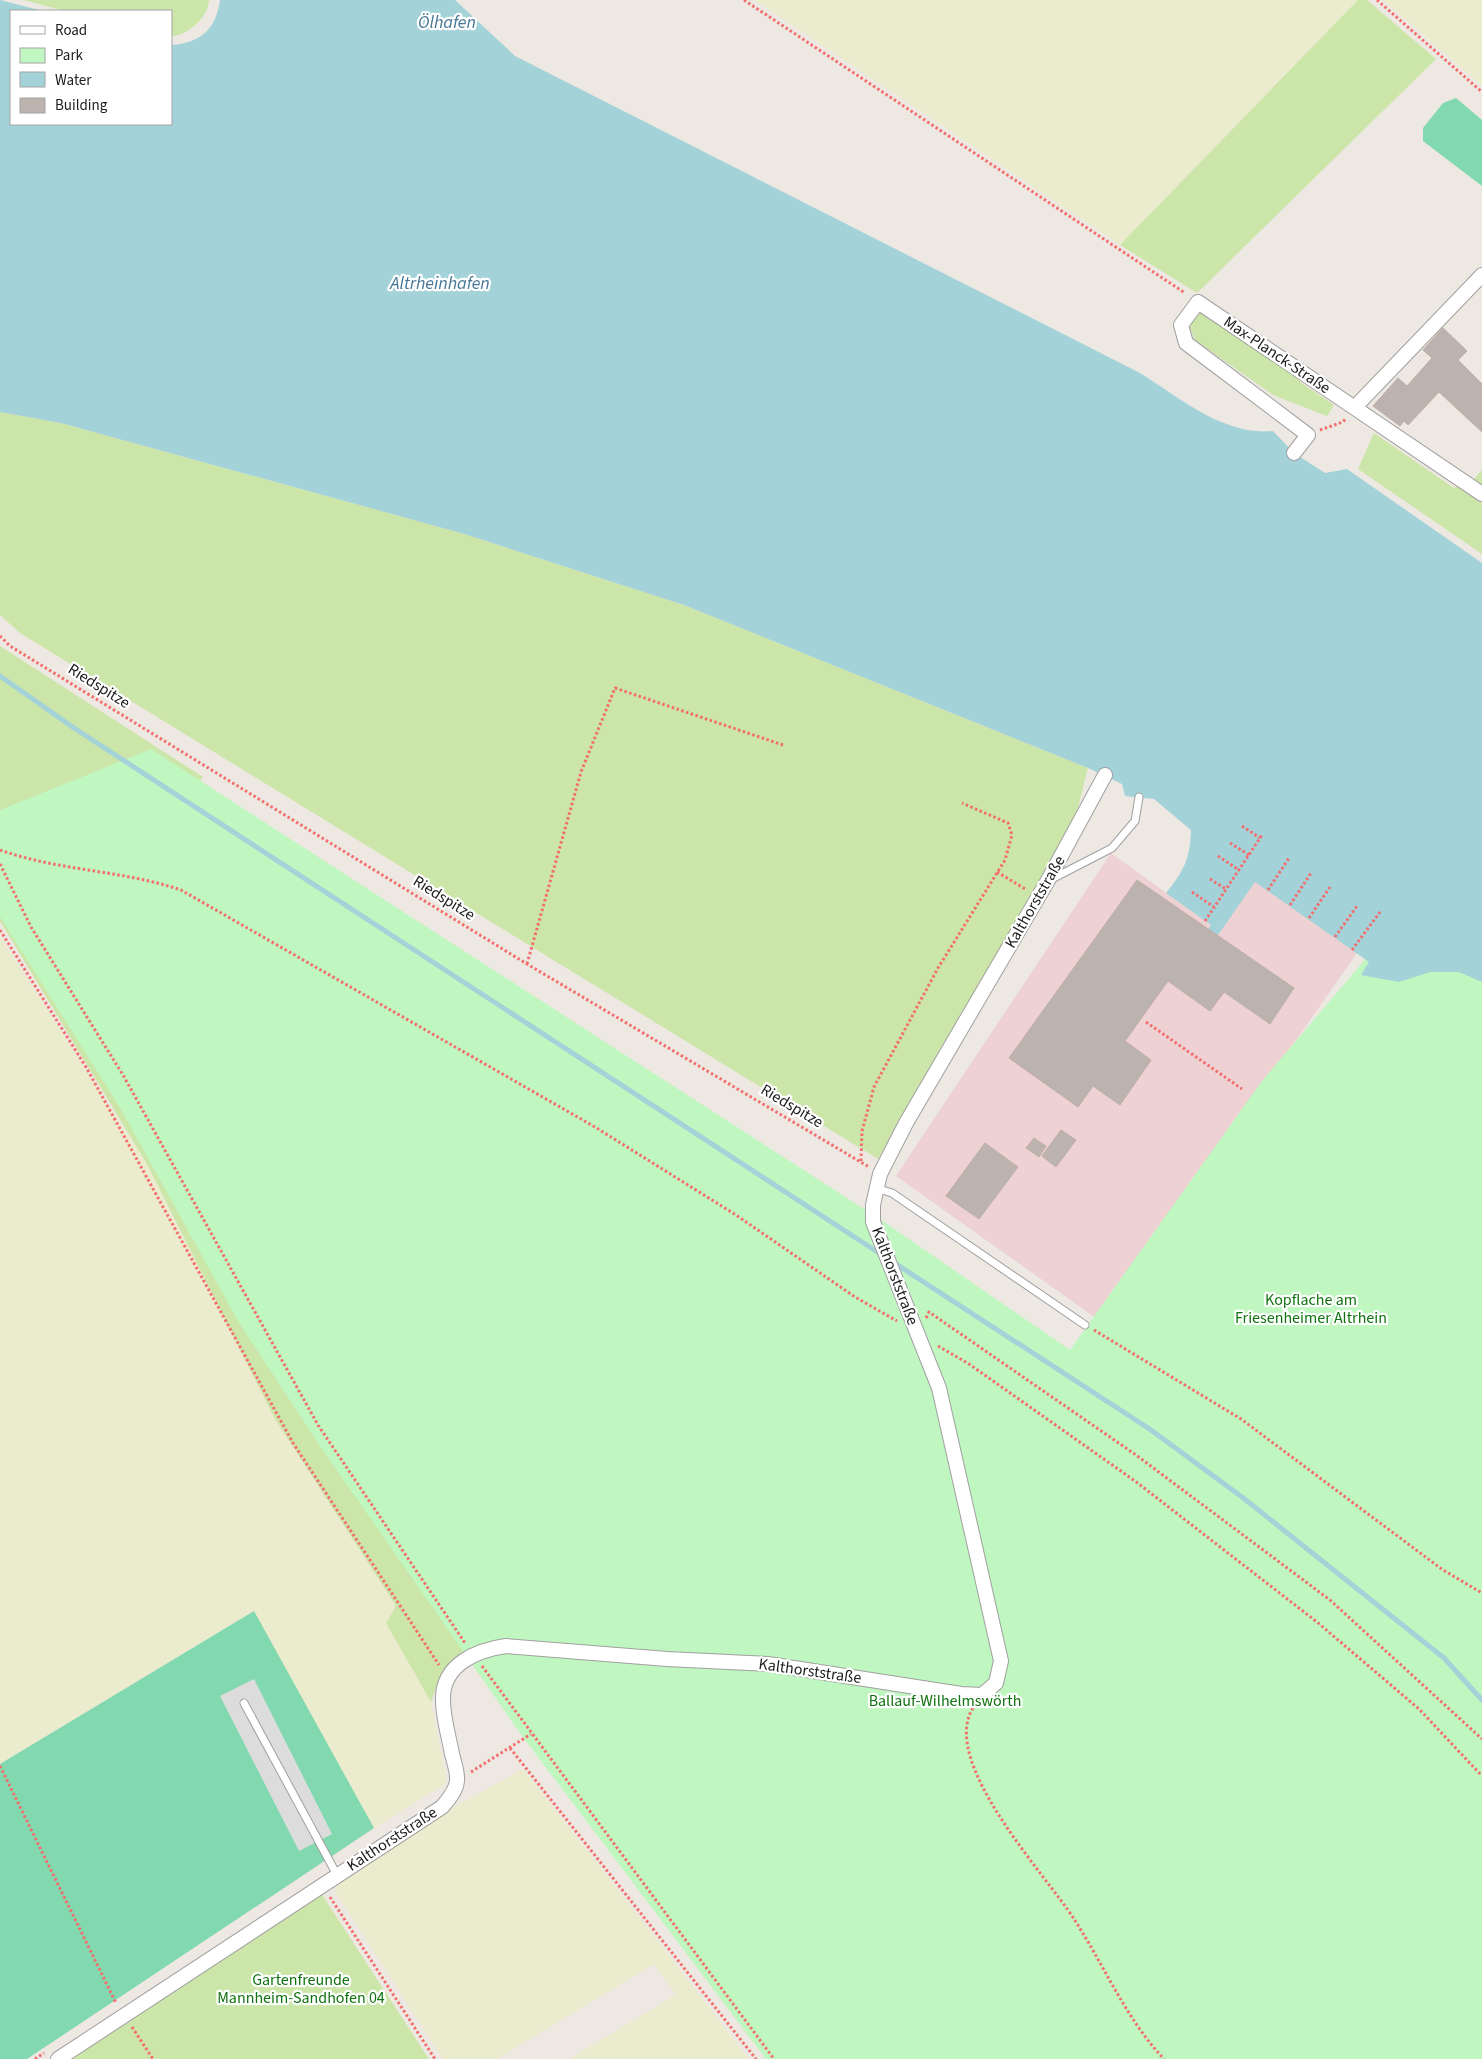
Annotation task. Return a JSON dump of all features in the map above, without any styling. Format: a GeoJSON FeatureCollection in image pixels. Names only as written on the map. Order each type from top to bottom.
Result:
{"type":"FeatureCollection","features":[{"type":"Feature","properties":{"kind":"street"},"geometry":{"type":"LineString","coordinates":[[1356,407],[1482,275]]}},
{"type":"Feature","properties":{"kind":"street","name":"Max-Planck-Straße"},"geometry":{"type":"LineString","coordinates":[[1198,302],[1356,407],[1482,494]]}},
{"type":"Feature","properties":{"kind":"street"},"geometry":{"type":"LineString","coordinates":[[1198,302],[1181,325],[1186,343],[1308,435],[1294,453]]}},
{"type":"Feature","properties":{"kind":"street","name":"Kalthorststraße"},"geometry":{"type":"LineString","coordinates":[[447,1678],[461,1662],[473,1654],[506,1646],[667,1659],[768,1664],[961,1694],[982,1695],[996,1683],[1001,1661],[939,1388],[899,1292],[873,1222],[876,1188],[880,1174],[906,1124],[1047,882],[1105,775]]}},
{"type":"Feature","properties":{"kind":"street"},"geometry":{"type":"LineString","coordinates":[[447,1678],[443,1700],[457,1781]]}},
{"type":"Feature","properties":{"kind":"street","name":"Kalthorststraße"},"geometry":{"type":"LineString","coordinates":[[58,2059],[337,1874],[442,1807],[451,1796],[457,1781]]}},
{"type":"Feature","properties":{"kind":"lane"},"geometry":{"type":"LineString","coordinates":[[1047,882],[1112,848],[1135,821],[1140,797]]}},
{"type":"Feature","properties":{"kind":"lane"},"geometry":{"type":"LineString","coordinates":[[876,1188],[892,1193],[1085,1325]]}},
{"type":"Feature","properties":{"kind":"lane"},"geometry":{"type":"LineString","coordinates":[[244,1703],[337,1874]]}},
{"type":"Feature","properties":{"kind":"path"},"geometry":{"type":"LineString","coordinates":[[744,0],[1198,302]]}},
{"type":"Feature","properties":{"kind":"path"},"geometry":{"type":"LineString","coordinates":[[1377,0],[1482,92]]}},
{"type":"Feature","properties":{"kind":"path"},"geometry":{"type":"LineString","coordinates":[[1308,435],[1343,422]]}},
{"type":"Feature","properties":{"kind":"path","name":"Riedspitze"},"geometry":{"type":"LineString","coordinates":[[0,636],[10,646],[527,964],[880,1174]]}},
{"type":"Feature","properties":{"kind":"path"},"geometry":{"type":"LineString","coordinates":[[527,964],[581,772],[615,688],[783,745]]}},
{"type":"Feature","properties":{"kind":"path"},"geometry":{"type":"LineString","coordinates":[[861,1161],[862,1132],[874,1087],[938,968],[1005,860],[1012,835],[1008,823],[962,803]]}},
{"type":"Feature","properties":{"kind":"path"},"geometry":{"type":"LineString","coordinates":[[1205,921],[1261,837],[1242,826]]}},
{"type":"Feature","properties":{"kind":"path"},"geometry":{"type":"LineString","coordinates":[[1230,843],[1249,855]]}},
{"type":"Feature","properties":{"kind":"path"},"geometry":{"type":"LineString","coordinates":[[0,850],[28,860],[152,880],[181,890],[595,1127],[736,1215],[855,1297],[969,1364],[1135,1481],[1316,1622],[1419,1709],[1482,1776]]}},
{"type":"Feature","properties":{"kind":"path"},"geometry":{"type":"LineString","coordinates":[[1218,856],[1239,870]]}},
{"type":"Feature","properties":{"kind":"path"},"geometry":{"type":"LineString","coordinates":[[1268,890],[1289,858]]}},
{"type":"Feature","properties":{"kind":"path"},"geometry":{"type":"LineString","coordinates":[[0,864],[31,927],[123,1075],[318,1425],[462,1638]]}},
{"type":"Feature","properties":{"kind":"path"},"geometry":{"type":"LineString","coordinates":[[997,872],[1038,896]]}},
{"type":"Feature","properties":{"kind":"path"},"geometry":{"type":"LineString","coordinates":[[1290,905],[1311,873]]}},
{"type":"Feature","properties":{"kind":"path"},"geometry":{"type":"LineString","coordinates":[[1210,879],[1226,889]]}},
{"type":"Feature","properties":{"kind":"path"},"geometry":{"type":"LineString","coordinates":[[1309,918],[1330,887]]}},
{"type":"Feature","properties":{"kind":"path"},"geometry":{"type":"LineString","coordinates":[[1192,892],[1214,906]]}},
{"type":"Feature","properties":{"kind":"path"},"geometry":{"type":"LineString","coordinates":[[1334,937],[1357,906]]}},
{"type":"Feature","properties":{"kind":"path"},"geometry":{"type":"LineString","coordinates":[[1352,950],[1380,912]]}},
{"type":"Feature","properties":{"kind":"path"},"geometry":{"type":"LineString","coordinates":[[0,930],[86,1067],[293,1443],[447,1678]]}},
{"type":"Feature","properties":{"kind":"path"},"geometry":{"type":"LineString","coordinates":[[1146,1022],[1242,1089]]}},
{"type":"Feature","properties":{"kind":"path"},"geometry":{"type":"LineString","coordinates":[[929,1312],[1136,1455],[1330,1600],[1482,1739]]}},
{"type":"Feature","properties":{"kind":"path"},"geometry":{"type":"LineString","coordinates":[[1085,1325],[1241,1419],[1443,1570],[1482,1593]]}},
{"type":"Feature","properties":{"kind":"path"},"geometry":{"type":"LineString","coordinates":[[487,1673],[774,2059]]}},
{"type":"Feature","properties":{"kind":"path"},"geometry":{"type":"LineString","coordinates":[[982,1695],[971,1712],[968,1736],[972,1760],[986,1795],[1012,1835],[1074,1918],[1138,2027],[1164,2059]]}},
{"type":"Feature","properties":{"kind":"path"},"geometry":{"type":"LineString","coordinates":[[457,1781],[532,1734]]}},
{"type":"Feature","properties":{"kind":"path"},"geometry":{"type":"LineString","coordinates":[[510,1748],[756,2059]]}},
{"type":"Feature","properties":{"kind":"path"},"geometry":{"type":"LineString","coordinates":[[0,1766],[112,1997],[153,2059]]}},
{"type":"Feature","properties":{"kind":"path"},"geometry":{"type":"LineString","coordinates":[[322,1884],[435,2059]]}},
{"type":"Feature","properties":{"kind":"shaded area"},"geometry":{"type":"Polygon","coordinates":[[[1111,853],[1211,925],[1218,935],[1254,881],[1357,953],[1100,1321],[896,1176],[1111,853]]]}},
{"type":"Feature","properties":{"kind":"shaded area"},"geometry":{"type":"Polygon","coordinates":[[[254,1679],[332,1834],[299,1851],[220,1696],[254,1679]]]}},
{"type":"Feature","properties":{"kind":"green space"},"geometry":{"type":"Polygon","coordinates":[[[24,0],[209,0],[205,13],[196,24],[184,33],[172,36],[172,10],[61,10],[24,0]]]}},
{"type":"Feature","properties":{"kind":"green space"},"geometry":{"type":"Polygon","coordinates":[[[755,0],[1358,0],[1120,245],[755,0]]]}},
{"type":"Feature","properties":{"kind":"green space"},"geometry":{"type":"Polygon","coordinates":[[[1358,0],[1367,0],[1436,59],[1197,293],[1120,245],[1358,0]]]}},
{"type":"Feature","properties":{"kind":"green space"},"geometry":{"type":"Polygon","coordinates":[[[1383,0],[1482,0],[1482,86],[1383,0]]]}},
{"type":"Feature","properties":{"kind":"green space"},"geometry":{"type":"Polygon","coordinates":[[[1456,98],[1482,120],[1482,186],[1423,141],[1423,128],[1443,103],[1456,98]]]}},
{"type":"Feature","properties":{"kind":"green space"},"geometry":{"type":"Polygon","coordinates":[[[1198,307],[1301,379],[1300,382],[1334,405],[1327,416],[1273,395],[1195,340],[1188,323],[1198,307]]]}},
{"type":"Feature","properties":{"kind":"green space"},"geometry":{"type":"Polygon","coordinates":[[[0,412],[61,423],[461,533],[684,605],[1088,768],[1074,823],[878,1159],[20,633],[0,615],[0,412]]]}},
{"type":"Feature","properties":{"kind":"green space"},"geometry":{"type":"Polygon","coordinates":[[[1374,433],[1454,488],[1474,479],[1482,470],[1482,554],[1358,469],[1374,433]]]}},
{"type":"Feature","properties":{"kind":"green space"},"geometry":{"type":"Polygon","coordinates":[[[0,646],[203,777],[179,811],[546,1627],[450,1664],[440,1676],[431,1702],[386,1623],[396,1606],[275,1419],[148,1166],[0,921],[0,646]]]}},
{"type":"Feature","properties":{"kind":"green space","name":"Ballauf-Wilhelmswörth"},"geometry":{"type":"Polygon","coordinates":[[[151,749],[884,1222],[1070,1350],[1262,1081],[1379,943],[1482,978],[1482,2059],[766,2059],[522,1736],[322,1449],[238,1321],[122,1111],[0,917],[0,810],[151,749]]]}},
{"type":"Feature","properties":{"kind":"green space"},"geometry":{"type":"Polygon","coordinates":[[[0,936],[148,1166],[275,1419],[396,1607],[386,1623],[431,1702],[447,1783],[374,1828],[253,1611],[0,1764],[0,936]]]}},
{"type":"Feature","properties":{"kind":"green space"},"geometry":{"type":"Polygon","coordinates":[[[254,1611],[374,1828],[27,2059],[0,2059],[0,1764],[254,1611]]]}},
{"type":"Feature","properties":{"kind":"green space"},"geometry":{"type":"Polygon","coordinates":[[[523,1769],[749,2059],[569,2059],[676,1995],[654,1964],[497,2059],[443,2059],[335,1891],[337,1885],[447,1811],[523,1769]]]}},
{"type":"Feature","properties":{"kind":"green space","name":"Gartenfreunde Mannheim-Sandhofen 04"},"geometry":{"type":"Polygon","coordinates":[[[321,1893],[429,2059],[66,2059],[321,1893]]]}},
{"type":"Feature","properties":{"kind":"water","name":"Altrheinhafen"},"geometry":{"type":"Polygon","coordinates":[[[0,0],[39,10],[10,10],[10,125],[172,125],[172,45],[191,41],[205,33],[215,19],[220,0],[455,0],[515,56],[1140,373],[1203,413],[1237,428],[1273,431],[1294,453],[1325,473],[1347,469],[1482,563],[1482,982],[1459,972],[1430,972],[1399,982],[1361,975],[1369,962],[1255,882],[1218,935],[1208,930],[1211,925],[1166,893],[1185,864],[1191,830],[1154,799],[1125,796],[1122,784],[1088,768],[684,605],[461,533],[61,423],[0,412],[0,0]]]}},
{"type":"Feature","properties":{"kind":"building"},"geometry":{"type":"Polygon","coordinates":[[[1443,328],[1467,351],[1458,360],[1482,384],[1482,432],[1439,392],[1408,425],[1404,421],[1400,426],[1373,406],[1398,378],[1407,386],[1432,358],[1423,350],[1443,328]]]}},
{"type":"Feature","properties":{"kind":"building"},"geometry":{"type":"Polygon","coordinates":[[[1137,880],[1294,988],[1270,1024],[1224,992],[1210,1011],[1168,981],[1125,1041],[1151,1060],[1120,1105],[1093,1086],[1078,1107],[1009,1058],[1137,880]]]}},
{"type":"Feature","properties":{"kind":"building"},"geometry":{"type":"Polygon","coordinates":[[[1061,1130],[1076,1140],[1056,1167],[1042,1156],[1061,1130]]]}},
{"type":"Feature","properties":{"kind":"building"},"geometry":{"type":"Polygon","coordinates":[[[1034,1138],[1046,1146],[1039,1157],[1026,1148],[1034,1138]]]}},
{"type":"Feature","properties":{"kind":"building"},"geometry":{"type":"Polygon","coordinates":[[[985,1143],[1018,1167],[979,1219],[946,1196],[985,1143]]]}},
{"type":"Feature","properties":{"kind":"waterway"},"geometry":{"type":"LineString","coordinates":[[0,676],[74,728],[882,1255]]}},
{"type":"Feature","properties":{"kind":"waterway"},"geometry":{"type":"LineString","coordinates":[[893,1262],[1151,1430],[1242,1497],[1444,1658],[1482,1700]]}},
{"type":"Feature","properties":{"kind":"water label","name":"Ölhafen"},"geometry":{"type":"Point","coordinates":[447,22]}},
{"type":"Feature","properties":{"kind":"park label","name":"Kopflache am Friesenheimer Altrhein"},"geometry":{"type":"Point","coordinates":[1311,1309]}}]}
